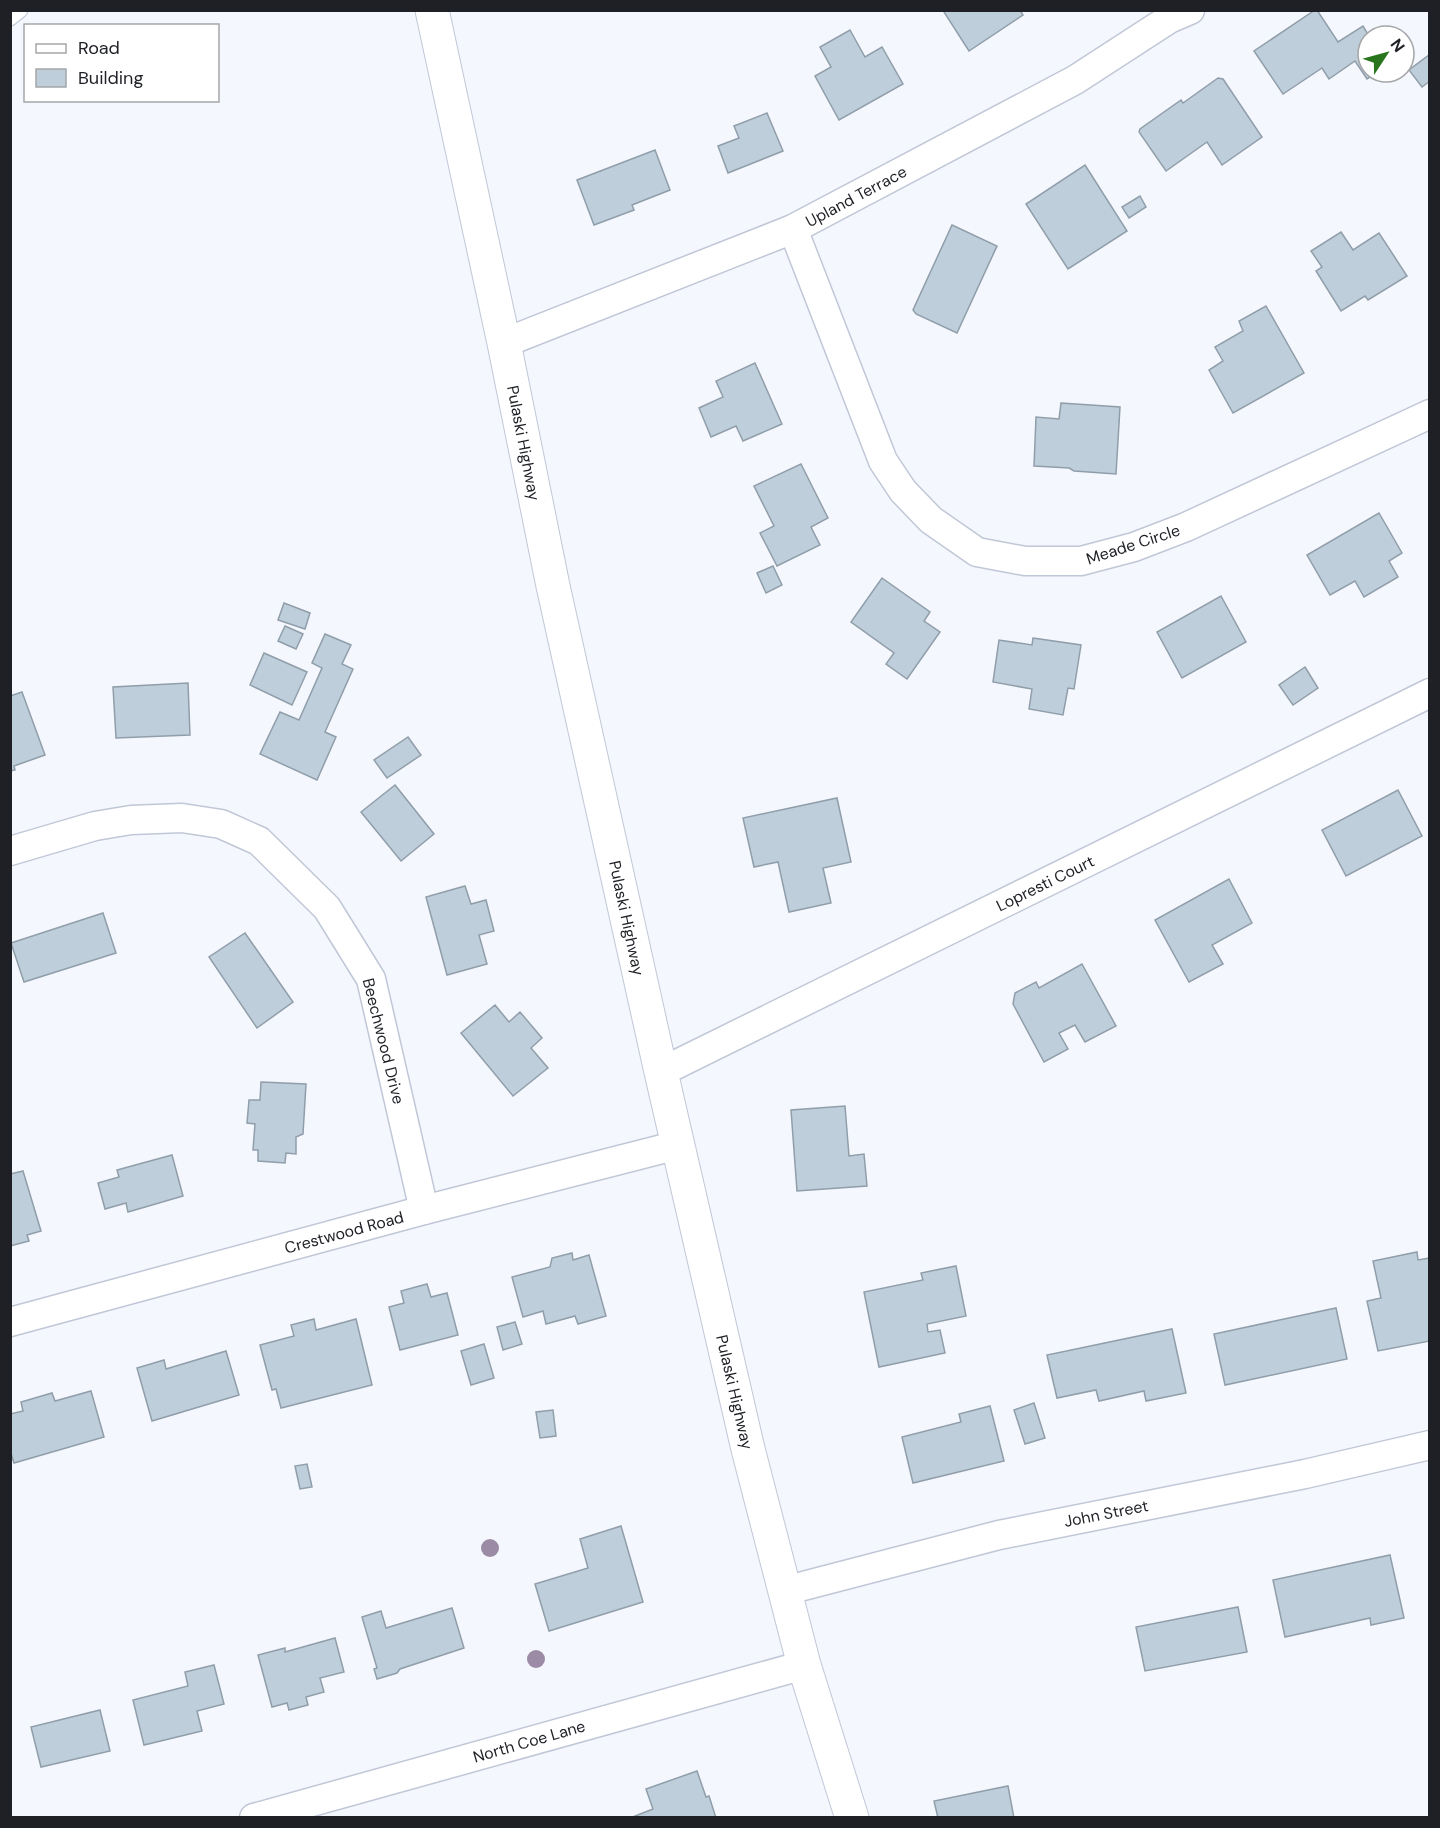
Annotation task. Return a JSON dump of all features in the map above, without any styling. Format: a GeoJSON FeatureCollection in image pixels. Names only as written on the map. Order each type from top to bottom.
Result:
{"type":"FeatureCollection","features":[{"type":"Feature","properties":{"kind":"main road","name":"Pulaski Highway"},"geometry":{"type":"LineString","coordinates":[[432,10],[504,343],[553,586],[748,1449],[804,1665],[852,1818]]}},
{"type":"Feature","properties":{"kind":"street","name":"Upland Terrace"},"geometry":{"type":"LineString","coordinates":[[504,343],[793,229],[1075,80],[1169,19],[1190,10]]}},
{"type":"Feature","properties":{"kind":"street","name":"Meade Circle"},"geometry":{"type":"LineString","coordinates":[[793,229],[883,461],[903,491],[931,520],[977,552],[1025,561],[1081,561],[1134,547],[1186,527],[1430,414]]}},
{"type":"Feature","properties":{"kind":"street","name":"Lopresti Court"},"geometry":{"type":"LineString","coordinates":[[661,1072],[1430,693]]}},
{"type":"Feature","properties":{"kind":"street","name":"Beechwood Drive"},"geometry":{"type":"LineString","coordinates":[[10,851],[95,826],[130,820],[182,818],[221,824],[259,841],[327,908],[371,979],[424,1210]]}},
{"type":"Feature","properties":{"kind":"street","name":"Crestwood Road"},"geometry":{"type":"LineString","coordinates":[[10,1322],[424,1210],[678,1145]]}},
{"type":"Feature","properties":{"kind":"street","name":"John Street"},"geometry":{"type":"LineString","coordinates":[[784,1591],[999,1534],[1305,1474],[1430,1445]]}},
{"type":"Feature","properties":{"kind":"street","name":"North Coe Lane"},"geometry":{"type":"LineString","coordinates":[[254,1818],[804,1665]]}},
{"type":"Feature","properties":{"kind":"lane"},"geometry":{"type":"LineString","coordinates":[[10,18],[20,10]]}},
{"type":"Feature","properties":{"kind":"building"},"geometry":{"type":"Polygon","coordinates":[[[947,10],[1020,10],[1023,15],[969,51],[944,12],[947,10]]]}},
{"type":"Feature","properties":{"kind":"building"},"geometry":{"type":"Polygon","coordinates":[[[1315,10],[1338,42],[1356,30],[1356,62],[1355,61],[1329,79],[1322,68],[1283,94],[1254,51],[1315,10]]]}},
{"type":"Feature","properties":{"kind":"building"},"geometry":{"type":"Polygon","coordinates":[[[850,30],[865,57],[882,47],[903,84],[839,120],[815,76],[831,67],[820,47],[850,30]]]}},
{"type":"Feature","properties":{"kind":"building"},"geometry":{"type":"Polygon","coordinates":[[[1429,55],[1430,81],[1422,87],[1416,79],[1416,65],[1429,55]]]}},
{"type":"Feature","properties":{"kind":"building"},"geometry":{"type":"Polygon","coordinates":[[[1218,78],[1223,79],[1262,137],[1222,165],[1207,142],[1166,171],[1139,132],[1140,129],[1181,100],[1183,103],[1218,78]]]}},
{"type":"Feature","properties":{"kind":"building"},"geometry":{"type":"Polygon","coordinates":[[[767,113],[783,151],[728,173],[718,146],[739,138],[734,126],[767,113]]]}},
{"type":"Feature","properties":{"kind":"building"},"geometry":{"type":"Polygon","coordinates":[[[655,150],[670,190],[632,205],[634,210],[594,225],[577,180],[655,150]]]}},
{"type":"Feature","properties":{"kind":"building"},"geometry":{"type":"Polygon","coordinates":[[[1085,165],[1127,231],[1068,269],[1026,204],[1085,165]]]}},
{"type":"Feature","properties":{"kind":"building"},"geometry":{"type":"Polygon","coordinates":[[[1140,196],[1146,207],[1129,218],[1122,207],[1140,196]]]}},
{"type":"Feature","properties":{"kind":"building"},"geometry":{"type":"Polygon","coordinates":[[[952,225],[997,246],[957,333],[916,314],[913,310],[952,225]]]}},
{"type":"Feature","properties":{"kind":"building"},"geometry":{"type":"Polygon","coordinates":[[[1341,232],[1353,250],[1379,233],[1407,276],[1368,300],[1365,296],[1341,311],[1316,271],[1322,267],[1311,251],[1341,232]]]}},
{"type":"Feature","properties":{"kind":"building"},"geometry":{"type":"Polygon","coordinates":[[[1266,306],[1304,373],[1233,413],[1209,370],[1223,361],[1215,347],[1243,331],[1239,321],[1266,306]]]}},
{"type":"Feature","properties":{"kind":"building"},"geometry":{"type":"Polygon","coordinates":[[[755,363],[782,424],[743,441],[736,426],[711,437],[699,408],[723,397],[716,381],[755,363]]]}},
{"type":"Feature","properties":{"kind":"building"},"geometry":{"type":"Polygon","coordinates":[[[1061,403],[1120,407],[1116,474],[1034,466],[1036,417],[1059,419],[1061,403]]]}},
{"type":"Feature","properties":{"kind":"building"},"geometry":{"type":"Polygon","coordinates":[[[801,464],[828,518],[811,527],[820,545],[777,566],[760,533],[774,526],[754,486],[801,464]]]}},
{"type":"Feature","properties":{"kind":"building"},"geometry":{"type":"Polygon","coordinates":[[[1379,513],[1402,553],[1389,561],[1398,577],[1364,597],[1355,581],[1330,595],[1307,555],[1379,513]]]}},
{"type":"Feature","properties":{"kind":"building"},"geometry":{"type":"Polygon","coordinates":[[[773,566],[782,585],[766,593],[757,573],[773,566]]]}},
{"type":"Feature","properties":{"kind":"building"},"geometry":{"type":"Polygon","coordinates":[[[882,578],[930,612],[924,621],[940,632],[907,679],[886,664],[894,653],[851,622],[882,578]]]}},
{"type":"Feature","properties":{"kind":"building"},"geometry":{"type":"Polygon","coordinates":[[[1221,596],[1246,642],[1182,678],[1157,632],[1221,596]]]}},
{"type":"Feature","properties":{"kind":"building"},"geometry":{"type":"Polygon","coordinates":[[[284,603],[310,613],[305,629],[278,620],[284,603]]]}},
{"type":"Feature","properties":{"kind":"building"},"geometry":{"type":"Polygon","coordinates":[[[285,626],[303,634],[296,649],[278,641],[285,626]]]}},
{"type":"Feature","properties":{"kind":"building"},"geometry":{"type":"Polygon","coordinates":[[[325,634],[351,645],[342,664],[353,669],[325,732],[336,737],[317,780],[260,754],[280,712],[299,720],[322,668],[312,663],[325,634]]]}},
{"type":"Feature","properties":{"kind":"building"},"geometry":{"type":"Polygon","coordinates":[[[1033,638],[1081,645],[1074,689],[1068,688],[1063,715],[1029,709],[1032,689],[993,682],[999,640],[1032,645],[1033,638]]]}},
{"type":"Feature","properties":{"kind":"building"},"geometry":{"type":"Polygon","coordinates":[[[264,653],[307,672],[292,705],[250,685],[264,653]]]}},
{"type":"Feature","properties":{"kind":"building"},"geometry":{"type":"Polygon","coordinates":[[[1305,667],[1318,688],[1293,705],[1279,685],[1305,667]]]}},
{"type":"Feature","properties":{"kind":"building"},"geometry":{"type":"Polygon","coordinates":[[[188,683],[190,735],[116,738],[113,687],[188,683]]]}},
{"type":"Feature","properties":{"kind":"building"},"geometry":{"type":"Polygon","coordinates":[[[22,692],[45,755],[14,766],[15,770],[10,771],[10,696],[22,692]]]}},
{"type":"Feature","properties":{"kind":"building"},"geometry":{"type":"Polygon","coordinates":[[[408,737],[421,755],[387,778],[374,760],[408,737]]]}},
{"type":"Feature","properties":{"kind":"building"},"geometry":{"type":"Polygon","coordinates":[[[395,785],[434,834],[401,861],[361,812],[395,785]]]}},
{"type":"Feature","properties":{"kind":"building"},"geometry":{"type":"Polygon","coordinates":[[[1398,790],[1422,836],[1346,876],[1322,830],[1398,790]]]}},
{"type":"Feature","properties":{"kind":"building"},"geometry":{"type":"Polygon","coordinates":[[[837,798],[851,862],[823,868],[831,903],[789,912],[778,862],[754,867],[743,818],[837,798]]]}},
{"type":"Feature","properties":{"kind":"building"},"geometry":{"type":"Polygon","coordinates":[[[1229,879],[1252,923],[1212,945],[1223,964],[1189,982],[1155,920],[1229,879]]]}},
{"type":"Feature","properties":{"kind":"building"},"geometry":{"type":"Polygon","coordinates":[[[465,886],[471,904],[486,900],[494,931],[479,935],[487,964],[447,975],[426,897],[465,886]]]}},
{"type":"Feature","properties":{"kind":"building"},"geometry":{"type":"Polygon","coordinates":[[[103,913],[116,953],[24,982],[11,943],[103,913]]]}},
{"type":"Feature","properties":{"kind":"building"},"geometry":{"type":"Polygon","coordinates":[[[245,933],[293,1002],[257,1028],[209,957],[245,933]]]}},
{"type":"Feature","properties":{"kind":"building"},"geometry":{"type":"Polygon","coordinates":[[[1082,964],[1116,1026],[1085,1042],[1075,1025],[1059,1033],[1068,1049],[1044,1062],[1013,1004],[1015,993],[1036,982],[1039,988],[1082,964]]]}},
{"type":"Feature","properties":{"kind":"building"},"geometry":{"type":"Polygon","coordinates":[[[495,1005],[509,1022],[520,1012],[542,1038],[531,1048],[548,1068],[513,1096],[461,1033],[495,1005]]]}},
{"type":"Feature","properties":{"kind":"building"},"geometry":{"type":"Polygon","coordinates":[[[261,1082],[306,1084],[303,1134],[296,1137],[296,1154],[286,1153],[285,1163],[258,1161],[258,1150],[253,1150],[255,1124],[247,1123],[249,1100],[260,1100],[261,1082]]]}},
{"type":"Feature","properties":{"kind":"building"},"geometry":{"type":"Polygon","coordinates":[[[845,1106],[849,1156],[864,1154],[867,1186],[797,1191],[791,1110],[845,1106]]]}},
{"type":"Feature","properties":{"kind":"building"},"geometry":{"type":"Polygon","coordinates":[[[172,1155],[183,1196],[128,1212],[126,1203],[105,1209],[98,1183],[119,1177],[117,1170],[172,1155]]]}},
{"type":"Feature","properties":{"kind":"building"},"geometry":{"type":"Polygon","coordinates":[[[23,1171],[41,1231],[27,1235],[29,1241],[10,1246],[10,1174],[23,1171]]]}},
{"type":"Feature","properties":{"kind":"building"},"geometry":{"type":"Polygon","coordinates":[[[1417,1252],[1418,1260],[1430,1258],[1430,1341],[1378,1351],[1367,1301],[1381,1298],[1373,1261],[1417,1252]]]}},
{"type":"Feature","properties":{"kind":"building"},"geometry":{"type":"Polygon","coordinates":[[[572,1253],[573,1260],[589,1255],[606,1316],[578,1324],[575,1316],[546,1324],[543,1311],[523,1317],[512,1277],[550,1267],[552,1258],[572,1253]]]}},
{"type":"Feature","properties":{"kind":"building"},"geometry":{"type":"Polygon","coordinates":[[[956,1266],[966,1316],[927,1324],[928,1332],[940,1330],[945,1353],[879,1367],[864,1292],[923,1280],[921,1273],[956,1266]]]}},
{"type":"Feature","properties":{"kind":"building"},"geometry":{"type":"Polygon","coordinates":[[[427,1284],[431,1297],[447,1293],[458,1335],[400,1350],[389,1307],[404,1303],[401,1291],[427,1284]]]}},
{"type":"Feature","properties":{"kind":"building"},"geometry":{"type":"Polygon","coordinates":[[[1336,1308],[1347,1359],[1225,1385],[1214,1334],[1336,1308]]]}},
{"type":"Feature","properties":{"kind":"building"},"geometry":{"type":"Polygon","coordinates":[[[314,1319],[316,1330],[356,1319],[372,1385],[281,1408],[276,1389],[272,1390],[260,1345],[294,1336],[291,1325],[314,1319]]]}},
{"type":"Feature","properties":{"kind":"building"},"geometry":{"type":"Polygon","coordinates":[[[515,1322],[522,1344],[503,1350],[497,1327],[515,1322]]]}},
{"type":"Feature","properties":{"kind":"building"},"geometry":{"type":"Polygon","coordinates":[[[1172,1329],[1186,1393],[1146,1401],[1144,1391],[1099,1401],[1096,1390],[1057,1398],[1047,1355],[1172,1329]]]}},
{"type":"Feature","properties":{"kind":"building"},"geometry":{"type":"Polygon","coordinates":[[[484,1344],[494,1378],[471,1385],[461,1351],[484,1344]]]}},
{"type":"Feature","properties":{"kind":"building"},"geometry":{"type":"Polygon","coordinates":[[[226,1351],[239,1395],[152,1421],[137,1368],[164,1360],[166,1369],[226,1351]]]}},
{"type":"Feature","properties":{"kind":"building"},"geometry":{"type":"Polygon","coordinates":[[[91,1391],[104,1437],[14,1463],[10,1450],[10,1414],[23,1411],[21,1402],[52,1393],[55,1401],[91,1391]]]}},
{"type":"Feature","properties":{"kind":"building"},"geometry":{"type":"Polygon","coordinates":[[[1034,1403],[1045,1438],[1025,1444],[1014,1410],[1034,1403]]]}},
{"type":"Feature","properties":{"kind":"building"},"geometry":{"type":"Polygon","coordinates":[[[990,1406],[1004,1461],[913,1483],[902,1437],[961,1422],[959,1414],[990,1406]]]}},
{"type":"Feature","properties":{"kind":"building"},"geometry":{"type":"Polygon","coordinates":[[[553,1410],[556,1436],[540,1438],[536,1412],[553,1410]]]}},
{"type":"Feature","properties":{"kind":"building"},"geometry":{"type":"Polygon","coordinates":[[[307,1464],[312,1487],[300,1489],[295,1466],[307,1464]]]}},
{"type":"Feature","properties":{"kind":"building"},"geometry":{"type":"Polygon","coordinates":[[[621,1526],[643,1602],[549,1631],[535,1584],[588,1568],[580,1539],[621,1526]]]}},
{"type":"Feature","properties":{"kind":"building"},"geometry":{"type":"Polygon","coordinates":[[[1390,1555],[1404,1618],[1371,1625],[1370,1618],[1285,1637],[1273,1580],[1390,1555]]]}},
{"type":"Feature","properties":{"kind":"building"},"geometry":{"type":"Polygon","coordinates":[[[1238,1607],[1247,1652],[1145,1671],[1136,1627],[1238,1607]]]}},
{"type":"Feature","properties":{"kind":"building"},"geometry":{"type":"Polygon","coordinates":[[[452,1608],[464,1648],[377,1679],[374,1669],[377,1668],[362,1617],[381,1611],[386,1628],[452,1608]]]}},
{"type":"Feature","properties":{"kind":"building"},"geometry":{"type":"Polygon","coordinates":[[[335,1638],[344,1672],[320,1678],[324,1692],[306,1697],[308,1705],[289,1710],[287,1703],[272,1707],[258,1655],[285,1648],[285,1652],[335,1638]]]}},
{"type":"Feature","properties":{"kind":"building"},"geometry":{"type":"Polygon","coordinates":[[[214,1665],[224,1704],[197,1711],[202,1731],[144,1745],[133,1700],[188,1686],[185,1672],[214,1665]]]}},
{"type":"Feature","properties":{"kind":"building"},"geometry":{"type":"Polygon","coordinates":[[[100,1710],[110,1751],[41,1767],[31,1727],[100,1710]]]}},
{"type":"Feature","properties":{"kind":"building"},"geometry":{"type":"Polygon","coordinates":[[[697,1771],[716,1818],[630,1818],[653,1809],[646,1789],[697,1771]]]}},
{"type":"Feature","properties":{"kind":"building"},"geometry":{"type":"Polygon","coordinates":[[[1008,1786],[1014,1818],[938,1818],[934,1801],[1008,1786]]]}}]}
